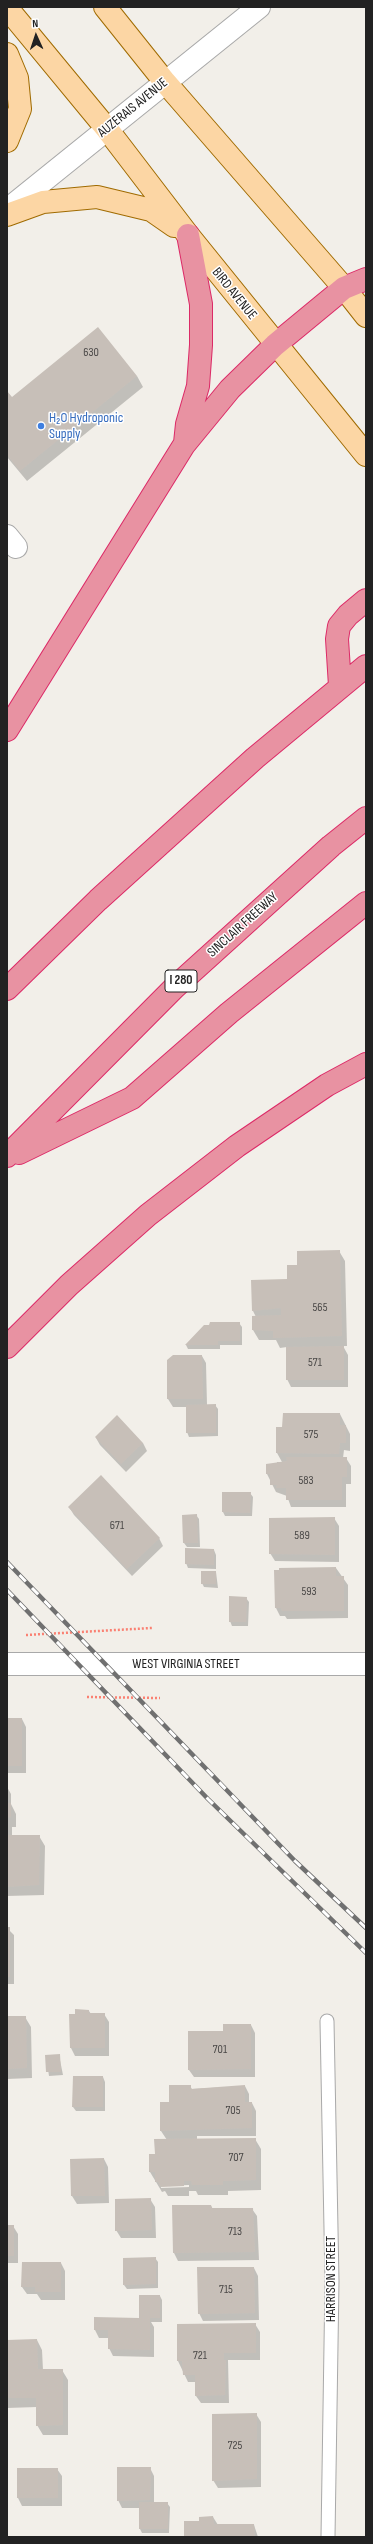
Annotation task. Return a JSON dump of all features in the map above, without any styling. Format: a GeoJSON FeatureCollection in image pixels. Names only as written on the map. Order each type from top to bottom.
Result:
{"type":"FeatureCollection","features":[{"type":"Feature","properties":{"kind":"highway"},"geometry":{"type":"LineString","coordinates":[[184,445],[186,424],[198,386],[201,345],[201,304],[188,235]]}},
{"type":"Feature","properties":{"kind":"highway"},"geometry":{"type":"LineString","coordinates":[[7,730],[184,445],[230,389],[275,344],[344,288],[366,279]]}},
{"type":"Feature","properties":{"kind":"highway"},"geometry":{"type":"LineString","coordinates":[[340,686],[337,639],[339,626],[348,615],[366,600]]}},
{"type":"Feature","properties":{"kind":"highway"},"geometry":{"type":"LineString","coordinates":[[7,989],[109,889],[255,758],[366,666]]}},
{"type":"Feature","properties":{"kind":"highway","name":"SINCLAIR FREEWAY"},"geometry":{"type":"LineString","coordinates":[[7,1157],[175,987],[331,846],[366,818]]}},
{"type":"Feature","properties":{"kind":"highway"},"geometry":{"type":"LineString","coordinates":[[7,1157],[132,1098],[229,1013],[366,903]]}},
{"type":"Feature","properties":{"kind":"highway"},"geometry":{"type":"LineString","coordinates":[[7,1347],[69,1285],[148,1215],[237,1146],[327,1085],[366,1064]]}},
{"type":"Feature","properties":{"kind":"main road"},"geometry":{"type":"LineString","coordinates":[[105,7],[165,82],[344,288],[366,316]]}},
{"type":"Feature","properties":{"kind":"main road","name":"BIRD AVENUE"},"geometry":{"type":"LineString","coordinates":[[7,8],[107,129],[188,235],[366,455]]}},
{"type":"Feature","properties":{"kind":"main road"},"geometry":{"type":"LineString","coordinates":[[7,54],[17,78],[20,109],[7,141]]}},
{"type":"Feature","properties":{"kind":"main road"},"geometry":{"type":"LineString","coordinates":[[7,216],[43,202],[97,197],[151,210],[188,235]]}},
{"type":"Feature","properties":{"kind":"street","name":"AUZERAIS AVENUE"},"geometry":{"type":"LineString","coordinates":[[7,210],[259,7]]}},
{"type":"Feature","properties":{"kind":"street","name":"WEST VIRGINIA STREET"},"geometry":{"type":"LineString","coordinates":[[7,1664],[366,1664]]}},
{"type":"Feature","properties":{"kind":"lane","name":"HARRISON STREET"},"geometry":{"type":"LineString","coordinates":[[327,2021],[332,2281],[328,2537]]}},
{"type":"Feature","properties":{"kind":"path"},"geometry":{"type":"LineString","coordinates":[[21,1635],[152,1628]]}},
{"type":"Feature","properties":{"kind":"path"},"geometry":{"type":"LineString","coordinates":[[87,1697],[160,1698]]}},
{"type":"Feature","properties":{"kind":"building","name":"H₂O Hydroponic Supply"},"geometry":{"type":"Polygon","coordinates":[[[98,327],[137,376],[20,471],[7,455],[7,391],[12,397],[98,327]]]}},
{"type":"Feature","properties":{"kind":"building"},"geometry":{"type":"Polygon","coordinates":[[[340,1250],[342,1336],[273,1338],[273,1331],[252,1330],[252,1316],[281,1315],[281,1308],[252,1311],[251,1280],[287,1279],[287,1265],[297,1265],[297,1251],[340,1250]]]}},
{"type":"Feature","properties":{"kind":"building"},"geometry":{"type":"Polygon","coordinates":[[[210,1322],[240,1322],[240,1341],[218,1341],[218,1345],[185,1345],[204,1325],[209,1325],[210,1322]]]}},
{"type":"Feature","properties":{"kind":"building"},"geometry":{"type":"Polygon","coordinates":[[[344,1346],[344,1380],[286,1380],[286,1347],[344,1346]]]}},
{"type":"Feature","properties":{"kind":"building"},"geometry":{"type":"Polygon","coordinates":[[[173,1355],[202,1355],[203,1399],[167,1399],[167,1360],[173,1355]]]}},
{"type":"Feature","properties":{"kind":"building"},"geometry":{"type":"Polygon","coordinates":[[[216,1404],[216,1433],[186,1433],[186,1405],[216,1404]]]}},
{"type":"Feature","properties":{"kind":"building"},"geometry":{"type":"Polygon","coordinates":[[[283,1413],[340,1413],[340,1425],[346,1425],[346,1443],[340,1443],[339,1454],[276,1453],[276,1427],[282,1427],[283,1413]]]}},
{"type":"Feature","properties":{"kind":"building"},"geometry":{"type":"Polygon","coordinates":[[[117,1415],[143,1443],[121,1464],[95,1437],[117,1415]]]}},
{"type":"Feature","properties":{"kind":"building"},"geometry":{"type":"Polygon","coordinates":[[[286,1457],[347,1457],[347,1477],[342,1477],[342,1500],[286,1500],[286,1488],[276,1488],[277,1485],[270,1485],[270,1474],[266,1474],[266,1464],[287,1461],[286,1457]]]}},
{"type":"Feature","properties":{"kind":"building"},"geometry":{"type":"Polygon","coordinates":[[[101,1475],[160,1538],[127,1569],[68,1507],[101,1475]]]}},
{"type":"Feature","properties":{"kind":"building"},"geometry":{"type":"Polygon","coordinates":[[[222,1492],[251,1492],[250,1513],[222,1512],[222,1492]]]}},
{"type":"Feature","properties":{"kind":"building"},"geometry":{"type":"Polygon","coordinates":[[[197,1514],[198,1543],[183,1543],[182,1515],[197,1514]]]}},
{"type":"Feature","properties":{"kind":"building"},"geometry":{"type":"Polygon","coordinates":[[[335,1517],[335,1555],[269,1554],[269,1518],[335,1517]]]}},
{"type":"Feature","properties":{"kind":"building"},"geometry":{"type":"Polygon","coordinates":[[[185,1548],[214,1549],[214,1565],[185,1564],[185,1548]]]}},
{"type":"Feature","properties":{"kind":"building"},"geometry":{"type":"Polygon","coordinates":[[[336,1567],[336,1576],[344,1576],[344,1611],[282,1611],[281,1608],[275,1608],[274,1570],[279,1570],[279,1568],[336,1567]]]}},
{"type":"Feature","properties":{"kind":"building"},"geometry":{"type":"Polygon","coordinates":[[[201,1571],[216,1571],[216,1584],[201,1584],[201,1571]]]}},
{"type":"Feature","properties":{"kind":"building"},"geometry":{"type":"Polygon","coordinates":[[[229,1596],[247,1597],[246,1622],[229,1622],[229,1596]]]}},
{"type":"Feature","properties":{"kind":"building"},"geometry":{"type":"Polygon","coordinates":[[[7,1718],[22,1718],[22,1766],[7,1766],[7,1718]]]}},
{"type":"Feature","properties":{"kind":"building"},"geometry":{"type":"Polygon","coordinates":[[[7,1803],[11,1803],[11,1817],[7,1818],[7,1803]]]}},
{"type":"Feature","properties":{"kind":"building"},"geometry":{"type":"Polygon","coordinates":[[[7,1835],[40,1835],[39,1885],[7,1887],[7,1835]]]}},
{"type":"Feature","properties":{"kind":"building"},"geometry":{"type":"Polygon","coordinates":[[[7,1927],[10,1927],[10,1977],[7,1977],[7,1927]]]}},
{"type":"Feature","properties":{"kind":"building"},"geometry":{"type":"Polygon","coordinates":[[[75,2009],[89,2010],[89,2013],[105,2013],[105,2048],[70,2048],[69,2014],[75,2014],[75,2009]]]}},
{"type":"Feature","properties":{"kind":"building"},"geometry":{"type":"Polygon","coordinates":[[[7,2016],[26,2016],[27,2068],[7,2069],[7,2016]]]}},
{"type":"Feature","properties":{"kind":"building"},"geometry":{"type":"Polygon","coordinates":[[[223,2024],[251,2024],[251,2069],[188,2070],[188,2031],[223,2031],[223,2024]]]}},
{"type":"Feature","properties":{"kind":"building"},"geometry":{"type":"Polygon","coordinates":[[[60,2054],[61,2072],[46,2072],[45,2055],[60,2054]]]}},
{"type":"Feature","properties":{"kind":"building"},"geometry":{"type":"Polygon","coordinates":[[[73,2076],[103,2076],[103,2107],[72,2107],[73,2076]]]}},
{"type":"Feature","properties":{"kind":"building"},"geometry":{"type":"Polygon","coordinates":[[[169,2085],[191,2085],[191,2089],[245,2085],[245,2102],[252,2102],[252,2128],[160,2131],[160,2102],[169,2102],[169,2085]]]}},
{"type":"Feature","properties":{"kind":"building"},"geometry":{"type":"Polygon","coordinates":[[[256,2138],[256,2180],[223,2181],[223,2185],[192,2185],[191,2181],[184,2181],[184,2186],[161,2187],[158,2182],[155,2182],[155,2172],[149,2172],[149,2154],[155,2154],[154,2139],[256,2138]]]}},
{"type":"Feature","properties":{"kind":"building"},"geometry":{"type":"Polygon","coordinates":[[[104,2158],[105,2196],[71,2196],[70,2159],[104,2158]]]}},
{"type":"Feature","properties":{"kind":"building"},"geometry":{"type":"Polygon","coordinates":[[[151,2198],[152,2230],[115,2231],[115,2199],[151,2198]]]}},
{"type":"Feature","properties":{"kind":"building"},"geometry":{"type":"Polygon","coordinates":[[[172,2205],[211,2205],[212,2208],[253,2208],[255,2252],[173,2253],[172,2205]]]}},
{"type":"Feature","properties":{"kind":"building"},"geometry":{"type":"Polygon","coordinates":[[[7,2225],[14,2225],[14,2256],[7,2256],[7,2225]]]}},
{"type":"Feature","properties":{"kind":"building"},"geometry":{"type":"Polygon","coordinates":[[[156,2257],[156,2284],[123,2285],[123,2258],[156,2257]]]}},
{"type":"Feature","properties":{"kind":"building"},"geometry":{"type":"Polygon","coordinates":[[[22,2262],[61,2262],[61,2292],[35,2292],[35,2287],[21,2287],[22,2262]]]}},
{"type":"Feature","properties":{"kind":"building"},"geometry":{"type":"Polygon","coordinates":[[[197,2267],[254,2267],[255,2313],[198,2314],[197,2267]]]}},
{"type":"Feature","properties":{"kind":"building"},"geometry":{"type":"Polygon","coordinates":[[[139,2295],[160,2295],[160,2318],[150,2318],[150,2350],[108,2349],[108,2330],[94,2330],[94,2317],[139,2318],[139,2295]]]}},
{"type":"Feature","properties":{"kind":"building"},"geometry":{"type":"Polygon","coordinates":[[[256,2323],[256,2353],[224,2353],[224,2360],[226,2360],[225,2395],[195,2396],[195,2375],[183,2375],[182,2361],[177,2361],[177,2324],[256,2323]]]}},
{"type":"Feature","properties":{"kind":"building"},"geometry":{"type":"Polygon","coordinates":[[[37,2339],[38,2369],[63,2369],[63,2425],[36,2426],[36,2398],[7,2398],[7,2340],[37,2339]]]}},
{"type":"Feature","properties":{"kind":"building"},"geometry":{"type":"Polygon","coordinates":[[[257,2413],[257,2479],[212,2481],[212,2414],[257,2413]]]}},
{"type":"Feature","properties":{"kind":"building"},"geometry":{"type":"Polygon","coordinates":[[[117,2467],[151,2467],[150,2500],[117,2501],[117,2467]]]}},
{"type":"Feature","properties":{"kind":"building"},"geometry":{"type":"Polygon","coordinates":[[[17,2468],[58,2468],[58,2498],[17,2498],[17,2468]]]}},
{"type":"Feature","properties":{"kind":"building"},"geometry":{"type":"Polygon","coordinates":[[[139,2502],[168,2502],[168,2529],[139,2529],[139,2502]]]}},
{"type":"Feature","properties":{"kind":"building"},"geometry":{"type":"Polygon","coordinates":[[[213,2516],[214,2524],[254,2524],[255,2537],[184,2537],[184,2521],[199,2521],[199,2517],[213,2516]]]}},
{"type":"Feature","properties":{"kind":"railway"},"geometry":{"type":"LineString","coordinates":[[7,1562],[295,1861],[366,1928]]}},
{"type":"Feature","properties":{"kind":"railway"},"geometry":{"type":"LineString","coordinates":[[7,1590],[208,1799],[366,1953]]}},
{"type":"Feature","properties":{"kind":"place","name":"H₂O Hydroponic Supply"},"geometry":{"type":"Point","coordinates":[41,426]}}]}
